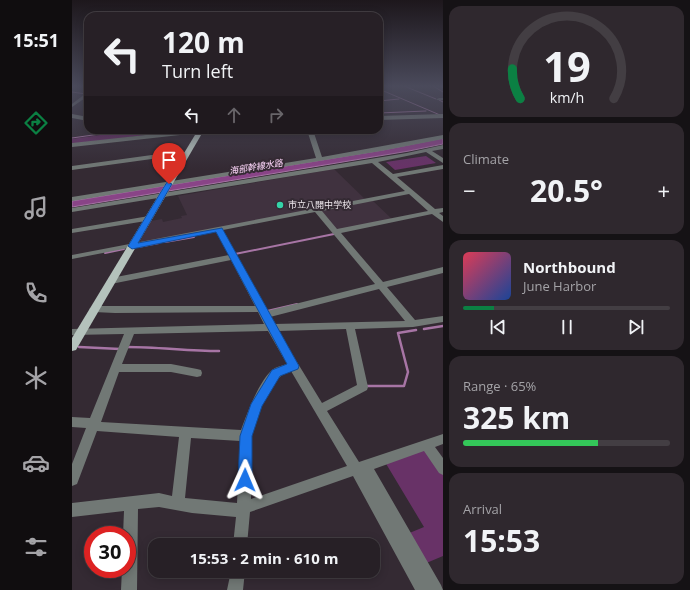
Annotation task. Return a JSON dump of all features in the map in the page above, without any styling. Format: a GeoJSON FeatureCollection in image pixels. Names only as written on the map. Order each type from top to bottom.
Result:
{"type":"FeatureCollection","features":[{"type":"Feature","properties":{"kind":"main road"},"geometry":{"type":"LineString","coordinates":[[72,347],[76,332],[94,309],[199,134]]}},
{"type":"Feature","properties":{"kind":"street"},"geometry":{"type":"LineString","coordinates":[[72,116],[84,118]]}},
{"type":"Feature","properties":{"kind":"street"},"geometry":{"type":"LineString","coordinates":[[383,118],[443,116]]}},
{"type":"Feature","properties":{"kind":"street"},"geometry":{"type":"LineString","coordinates":[[72,145],[167,134]]}},
{"type":"Feature","properties":{"kind":"street"},"geometry":{"type":"LineString","coordinates":[[311,134],[320,159],[326,166]]}},
{"type":"Feature","properties":{"kind":"street"},"geometry":{"type":"LineString","coordinates":[[72,210],[166,189],[443,137]]}},
{"type":"Feature","properties":{"kind":"street"},"geometry":{"type":"LineString","coordinates":[[72,199],[166,189],[373,160],[443,147]]}},
{"type":"Feature","properties":{"kind":"street"},"geometry":{"type":"LineString","coordinates":[[428,150],[443,161]]}},
{"type":"Feature","properties":{"kind":"street"},"geometry":{"type":"LineString","coordinates":[[72,168],[159,156],[187,154]]}},
{"type":"Feature","properties":{"kind":"street"},"geometry":{"type":"LineString","coordinates":[[373,160],[410,192],[439,212],[443,220]]}},
{"type":"Feature","properties":{"kind":"street"},"geometry":{"type":"LineString","coordinates":[[392,176],[443,167]]}},
{"type":"Feature","properties":{"kind":"street"},"geometry":{"type":"LineString","coordinates":[[72,257],[410,192]]}},
{"type":"Feature","properties":{"kind":"street"},"geometry":{"type":"LineString","coordinates":[[317,210],[413,324]]}},
{"type":"Feature","properties":{"kind":"street"},"geometry":{"type":"LineString","coordinates":[[337,233],[439,212]]}},
{"type":"Feature","properties":{"kind":"street"},"geometry":{"type":"LineString","coordinates":[[72,231],[149,218]]}},
{"type":"Feature","properties":{"kind":"street"},"geometry":{"type":"LineString","coordinates":[[219,229],[271,328],[321,409],[361,468],[436,590]]}},
{"type":"Feature","properties":{"kind":"street"},"geometry":{"type":"LineString","coordinates":[[111,281],[233,257]]}},
{"type":"Feature","properties":{"kind":"street"},"geometry":{"type":"LineString","coordinates":[[94,309],[132,311],[148,309],[201,308],[263,312],[443,270]]}},
{"type":"Feature","properties":{"kind":"street"},"geometry":{"type":"LineString","coordinates":[[76,332],[413,324],[443,319]]}},
{"type":"Feature","properties":{"kind":"street"},"geometry":{"type":"LineString","coordinates":[[321,409],[363,387],[350,326]]}},
{"type":"Feature","properties":{"kind":"street"},"geometry":{"type":"LineString","coordinates":[[72,480],[95,425],[130,331]]}},
{"type":"Feature","properties":{"kind":"street"},"geometry":{"type":"LineString","coordinates":[[241,538],[244,509],[246,436],[257,404],[274,377],[279,371],[294,366]]}},
{"type":"Feature","properties":{"kind":"street"},"geometry":{"type":"LineString","coordinates":[[116,368],[171,368],[197,373]]}},
{"type":"Feature","properties":{"kind":"street"},"geometry":{"type":"LineString","coordinates":[[72,422],[138,430],[246,436]]}},
{"type":"Feature","properties":{"kind":"street"},"geometry":{"type":"LineString","coordinates":[[178,503],[186,432]]}},
{"type":"Feature","properties":{"kind":"street"},"geometry":{"type":"LineString","coordinates":[[72,510],[159,500],[238,510],[244,509],[443,439]]}},
{"type":"Feature","properties":{"kind":"street"},"geometry":{"type":"LineString","coordinates":[[426,445],[443,469]]}},
{"type":"Feature","properties":{"kind":"street"},"geometry":{"type":"LineString","coordinates":[[361,468],[423,590]]}},
{"type":"Feature","properties":{"kind":"street"},"geometry":{"type":"LineString","coordinates":[[129,590],[131,503]]}},
{"type":"Feature","properties":{"kind":"street"},"geometry":{"type":"LineString","coordinates":[[235,590],[237,578]]}},
{"type":"Feature","properties":{"kind":"shaded area"},"geometry":{"type":"Polygon","coordinates":[[[107,134],[145,135],[72,145],[72,139],[107,134]]]}},
{"type":"Feature","properties":{"kind":"shaded area"},"geometry":{"type":"Polygon","coordinates":[[[443,138],[443,144],[409,151],[72,207],[72,201],[383,150],[443,138]]]}},
{"type":"Feature","properties":{"kind":"shaded area"},"geometry":{"type":"Polygon","coordinates":[[[426,156],[436,163],[395,170],[386,162],[426,156]]]}},
{"type":"Feature","properties":{"kind":"shaded area","name":"市立八開中学校"},"geometry":{"type":"Polygon","coordinates":[[[334,169],[368,202],[373,201],[393,220],[337,231],[318,209],[139,243],[151,221],[162,219],[163,222],[182,218],[181,216],[187,215],[178,196],[334,169]]]}},
{"type":"Feature","properties":{"kind":"shaded area"},"geometry":{"type":"Polygon","coordinates":[[[423,448],[443,473],[443,556],[424,564],[407,534],[424,527],[385,462],[423,448]]]}},
{"type":"Feature","properties":{"kind":"waterway"},"geometry":{"type":"LineString","coordinates":[[72,138],[100,134]]}},
{"type":"Feature","properties":{"kind":"waterway"},"geometry":{"type":"LineString","coordinates":[[235,254],[334,234]]}},
{"type":"Feature","properties":{"kind":"waterway"},"geometry":{"type":"LineString","coordinates":[[165,242],[194,237]]}},
{"type":"Feature","properties":{"kind":"waterway"},"geometry":{"type":"LineString","coordinates":[[138,247],[159,243]]}},
{"type":"Feature","properties":{"kind":"waterway"},"geometry":{"type":"LineString","coordinates":[[105,253],[124,249]]}},
{"type":"Feature","properties":{"kind":"waterway"},"geometry":{"type":"LineString","coordinates":[[267,311],[297,304]]}},
{"type":"Feature","properties":{"kind":"waterway"},"geometry":{"type":"LineString","coordinates":[[424,329],[443,326]]}},
{"type":"Feature","properties":{"kind":"waterway"},"geometry":{"type":"LineString","coordinates":[[367,386],[404,386],[408,372],[398,333],[416,330]]}},
{"type":"Feature","properties":{"kind":"waterway"},"geometry":{"type":"LineString","coordinates":[[79,347],[120,349]]}},
{"type":"Feature","properties":{"kind":"waterway"},"geometry":{"type":"LineString","coordinates":[[127,347],[219,351]]}},
{"type":"Feature","properties":{"kind":"place","name":"市立八開中学校"},"geometry":{"type":"Point","coordinates":[280,205]}},
{"type":"Feature","properties":{"kind":"route"},"geometry":{"type":"LineString","coordinates":[[169,184],[132,246],[219,229],[271,328],[294,366],[276,373],[257,404],[247,429],[245,480]]}},
{"type":"Feature","properties":{"kind":"water label","name":"海部幹線水路"},"geometry":{"type":"Point","coordinates":[256,167]}}]}
